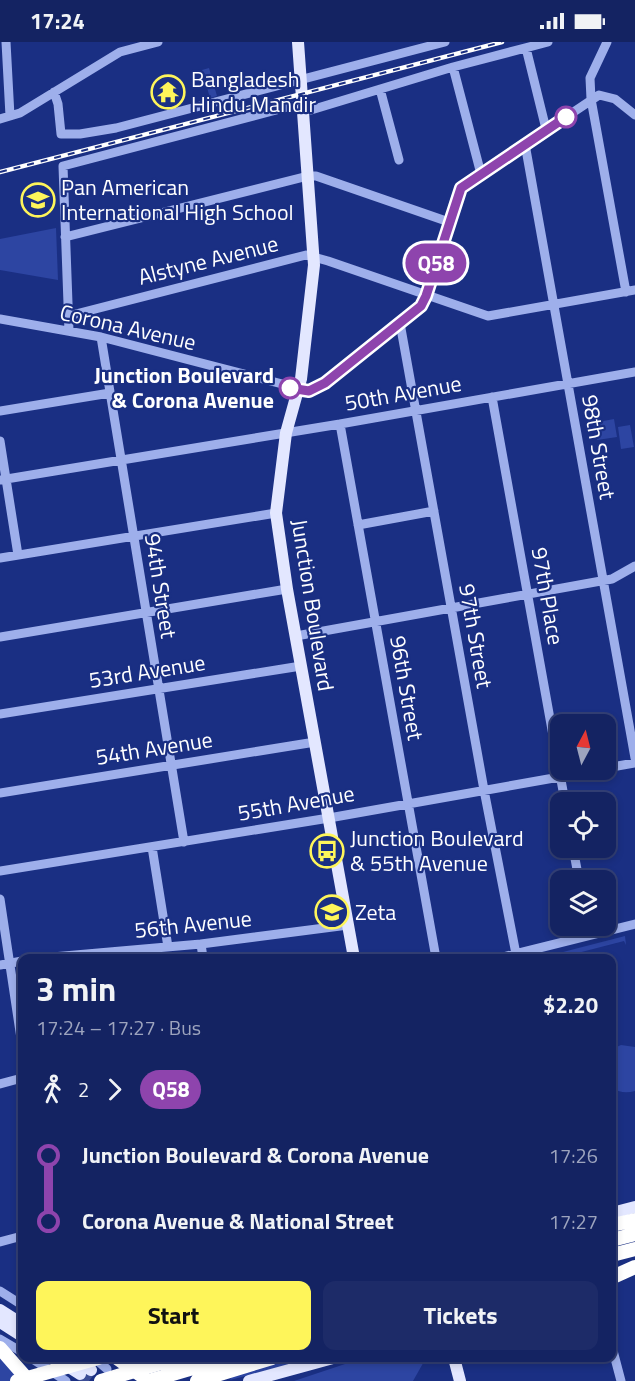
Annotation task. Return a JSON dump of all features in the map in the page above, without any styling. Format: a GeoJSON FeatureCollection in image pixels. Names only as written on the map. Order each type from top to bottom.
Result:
{"type":"FeatureCollection","features":[{"type":"Feature","properties":{"kind":"highway"},"geometry":{"type":"LineString","coordinates":[[616,1224],[632,1220]]}},
{"type":"Feature","properties":{"kind":"highway"},"geometry":{"type":"LineString","coordinates":[[616,1239],[635,1234]]}},
{"type":"Feature","properties":{"kind":"highway"},"geometry":{"type":"LineString","coordinates":[[616,1254],[635,1250]]}},
{"type":"Feature","properties":{"kind":"highway"},"geometry":{"type":"LineString","coordinates":[[616,1276],[635,1269]]}},
{"type":"Feature","properties":{"kind":"highway"},"geometry":{"type":"LineString","coordinates":[[0,1348],[30,1381]]}},
{"type":"Feature","properties":{"kind":"highway"},"geometry":{"type":"LineString","coordinates":[[122,1362],[148,1381],[213,1362]]}},
{"type":"Feature","properties":{"kind":"highway"},"geometry":{"type":"LineString","coordinates":[[17,1381],[96,1369],[165,1362]]}},
{"type":"Feature","properties":{"kind":"highway"},"geometry":{"type":"LineString","coordinates":[[197,1381],[259,1362]]}},
{"type":"Feature","properties":{"kind":"main road","name":"Junction Boulevard"},"geometry":{"type":"LineString","coordinates":[[298,42],[313,257],[299,389],[286,433],[276,513],[287,589],[353,954]]}},
{"type":"Feature","properties":{"kind":"main road"},"geometry":{"type":"LineString","coordinates":[[616,1212],[635,1208]]}},
{"type":"Feature","properties":{"kind":"main road"},"geometry":{"type":"LineString","coordinates":[[0,1310],[18,1321]]}},
{"type":"Feature","properties":{"kind":"main road"},"geometry":{"type":"LineString","coordinates":[[0,1322],[18,1333]]}},
{"type":"Feature","properties":{"kind":"main road"},"geometry":{"type":"LineString","coordinates":[[70,1362],[96,1369]]}},
{"type":"Feature","properties":{"kind":"main road"},"geometry":{"type":"LineString","coordinates":[[81,1362],[96,1369]]}},
{"type":"Feature","properties":{"kind":"main road"},"geometry":{"type":"LineString","coordinates":[[249,1381],[318,1362]]}},
{"type":"Feature","properties":{"kind":"main road"},"geometry":{"type":"LineString","coordinates":[[455,1362],[460,1381]]}},
{"type":"Feature","properties":{"kind":"street"},"geometry":{"type":"LineString","coordinates":[[6,42],[10,116]]}},
{"type":"Feature","properties":{"kind":"street"},"geometry":{"type":"LineString","coordinates":[[0,119],[54,92],[120,52],[158,42]]}},
{"type":"Feature","properties":{"kind":"street"},"geometry":{"type":"LineString","coordinates":[[54,92],[58,104],[61,134],[80,134],[116,128],[445,42]]}},
{"type":"Feature","properties":{"kind":"street"},"geometry":{"type":"LineString","coordinates":[[69,331],[63,166],[295,105],[311,110],[453,67],[548,42]]}},
{"type":"Feature","properties":{"kind":"street"},"geometry":{"type":"LineString","coordinates":[[607,42],[590,78],[591,99],[631,291]]}},
{"type":"Feature","properties":{"kind":"street"},"geometry":{"type":"LineString","coordinates":[[526,48],[546,129]]}},
{"type":"Feature","properties":{"kind":"street"},"geometry":{"type":"LineString","coordinates":[[453,67],[481,174]]}},
{"type":"Feature","properties":{"kind":"street"},"geometry":{"type":"LineString","coordinates":[[380,88],[399,160]]}},
{"type":"Feature","properties":{"kind":"street"},"geometry":{"type":"LineString","coordinates":[[591,99],[599,95],[610,96],[635,115]]}},
{"type":"Feature","properties":{"kind":"street","name":"Corona Avenue"},"geometry":{"type":"LineString","coordinates":[[0,319],[101,337],[309,391],[325,383],[421,306],[461,188],[591,99]]}},
{"type":"Feature","properties":{"kind":"street"},"geometry":{"type":"LineString","coordinates":[[0,108],[10,116]]}},
{"type":"Feature","properties":{"kind":"street","name":"98th Street"},"geometry":{"type":"LineString","coordinates":[[525,144],[635,758]]}},
{"type":"Feature","properties":{"kind":"street"},"geometry":{"type":"LineString","coordinates":[[65,237],[308,176],[316,176],[449,222]]}},
{"type":"Feature","properties":{"kind":"street","name":"Alstyne Avenue"},"geometry":{"type":"LineString","coordinates":[[68,316],[306,255],[489,316],[631,291]]}},
{"type":"Feature","properties":{"kind":"street","name":"97th Street"},"geometry":{"type":"LineString","coordinates":[[400,323],[484,790],[516,954]]}},
{"type":"Feature","properties":{"kind":"street","name":"94th Street"},"geometry":{"type":"LineString","coordinates":[[101,337],[184,842]]}},
{"type":"Feature","properties":{"kind":"street","name":"50th Avenue"},"geometry":{"type":"LineString","coordinates":[[3,479],[340,424],[635,372]]}},
{"type":"Feature","properties":{"kind":"street"},"geometry":{"type":"LineString","coordinates":[[0,411],[110,393]]}},
{"type":"Feature","properties":{"kind":"street","name":"97th Place"},"geometry":{"type":"LineString","coordinates":[[492,397],[550,720]]}},
{"type":"Feature","properties":{"kind":"street","name":"96th Street"},"geometry":{"type":"LineString","coordinates":[[340,424],[435,954]]}},
{"type":"Feature","properties":{"kind":"street"},"geometry":{"type":"LineString","coordinates":[[0,441],[3,479],[18,555]]}},
{"type":"Feature","properties":{"kind":"street"},"geometry":{"type":"LineString","coordinates":[[358,525],[434,511]]}},
{"type":"Feature","properties":{"kind":"street"},"geometry":{"type":"LineString","coordinates":[[0,558],[276,513]]}},
{"type":"Feature","properties":{"kind":"street"},"geometry":{"type":"LineString","coordinates":[[296,636],[612,579],[635,566]]}},
{"type":"Feature","properties":{"kind":"street"},"geometry":{"type":"LineString","coordinates":[[0,637],[287,589]]}},
{"type":"Feature","properties":{"kind":"street","name":"53rd Avenue"},"geometry":{"type":"LineString","coordinates":[[0,714],[301,666]]}},
{"type":"Feature","properties":{"kind":"street","name":"54th Avenue"},"geometry":{"type":"LineString","coordinates":[[0,793],[315,742]]}},
{"type":"Feature","properties":{"kind":"street"},"geometry":{"type":"LineString","coordinates":[[616,766],[635,763]]}},
{"type":"Feature","properties":{"kind":"street","name":"55th Avenue"},"geometry":{"type":"LineString","coordinates":[[0,871],[329,818],[550,779]]}},
{"type":"Feature","properties":{"kind":"street"},"geometry":{"type":"LineString","coordinates":[[152,847],[168,947]]}},
{"type":"Feature","properties":{"kind":"street"},"geometry":{"type":"LineString","coordinates":[[0,899],[18,1015]]}},
{"type":"Feature","properties":{"kind":"street"},"geometry":{"type":"LineString","coordinates":[[616,929],[635,924]]}},
{"type":"Feature","properties":{"kind":"street","name":"56th Avenue"},"geometry":{"type":"LineString","coordinates":[[87,954],[201,944],[348,925]]}},
{"type":"Feature","properties":{"kind":"street"},"geometry":{"type":"LineString","coordinates":[[516,954],[589,936]]}},
{"type":"Feature","properties":{"kind":"street"},"geometry":{"type":"LineString","coordinates":[[201,944],[202,954]]}},
{"type":"Feature","properties":{"kind":"street"},"geometry":{"type":"LineString","coordinates":[[0,965],[18,962]]}},
{"type":"Feature","properties":{"kind":"street"},"geometry":{"type":"LineString","coordinates":[[0,1084],[18,1079]]}},
{"type":"Feature","properties":{"kind":"street"},"geometry":{"type":"LineString","coordinates":[[0,1242],[18,1237]]}},
{"type":"Feature","properties":{"kind":"street"},"geometry":{"type":"LineString","coordinates":[[0,1292],[18,1303]]}},
{"type":"Feature","properties":{"kind":"street"},"geometry":{"type":"LineString","coordinates":[[0,1339],[18,1350]]}},
{"type":"Feature","properties":{"kind":"street"},"geometry":{"type":"LineString","coordinates":[[37,1362],[66,1381]]}},
{"type":"Feature","properties":{"kind":"street"},"geometry":{"type":"LineString","coordinates":[[616,1362],[621,1381]]}},
{"type":"Feature","properties":{"kind":"shaded area"},"geometry":{"type":"Polygon","coordinates":[[[209,68],[217,96],[210,98],[202,70],[209,68]]]}},
{"type":"Feature","properties":{"kind":"shaded area"},"geometry":{"type":"Polygon","coordinates":[[[56,228],[58,280],[0,270],[0,239],[56,228]]]}},
{"type":"Feature","properties":{"kind":"shaded area"},"geometry":{"type":"Polygon","coordinates":[[[614,419],[617,437],[597,440],[593,423],[614,419]]]}},
{"type":"Feature","properties":{"kind":"shaded area"},"geometry":{"type":"Polygon","coordinates":[[[630,425],[634,447],[621,449],[618,427],[630,425]]]}},
{"type":"Feature","properties":{"kind":"shaded area"},"geometry":{"type":"Polygon","coordinates":[[[625,936],[626,945],[624,941],[574,954],[562,954],[625,936]]]}},
{"type":"Feature","properties":{"kind":"shaded area"},"geometry":{"type":"Polygon","coordinates":[[[621,1045],[635,1047],[635,1091],[616,1090],[616,1047],[621,1045]]]}},
{"type":"Feature","properties":{"kind":"shaded area"},"geometry":{"type":"Polygon","coordinates":[[[0,1353],[25,1381],[0,1381],[0,1353]]]}},
{"type":"Feature","properties":{"kind":"shaded area"},"geometry":{"type":"Polygon","coordinates":[[[275,1362],[299,1362],[230,1380],[232,1376],[275,1362]]]}},
{"type":"Feature","properties":{"kind":"shaded area"},"geometry":{"type":"Polygon","coordinates":[[[424,1362],[413,1381],[294,1381],[348,1363],[424,1362]]]}},
{"type":"Feature","properties":{"kind":"tunnel"},"geometry":{"type":"LineString","coordinates":[[80,1374],[89,1381]]}},
{"type":"Feature","properties":{"kind":"railway"},"geometry":{"type":"LineString","coordinates":[[0,172],[502,42]]}},
{"type":"Feature","properties":{"kind":"bus line","name":"Q58"},"geometry":{"type":"LineString","coordinates":[[290,388],[309,391],[325,383],[421,306],[456,197],[461,188],[566,117]]}},
{"type":"Feature","properties":{"kind":"place","name":"Bangladesh Hindu Mandir"},"geometry":{"type":"Point","coordinates":[168,92]}},
{"type":"Feature","properties":{"kind":"place","name":"Pan American International High School"},"geometry":{"type":"Point","coordinates":[38,200]}},
{"type":"Feature","properties":{"kind":"place","name":"Junction Boulevard & Corona Avenue"},"geometry":{"type":"Point","coordinates":[290,388]}},
{"type":"Feature","properties":{"kind":"place","name":"Junction Boulevard & 55th Avenue"},"geometry":{"type":"Point","coordinates":[327,851]}},
{"type":"Feature","properties":{"kind":"place","name":"Zeta"},"geometry":{"type":"Point","coordinates":[332,912]}}]}
